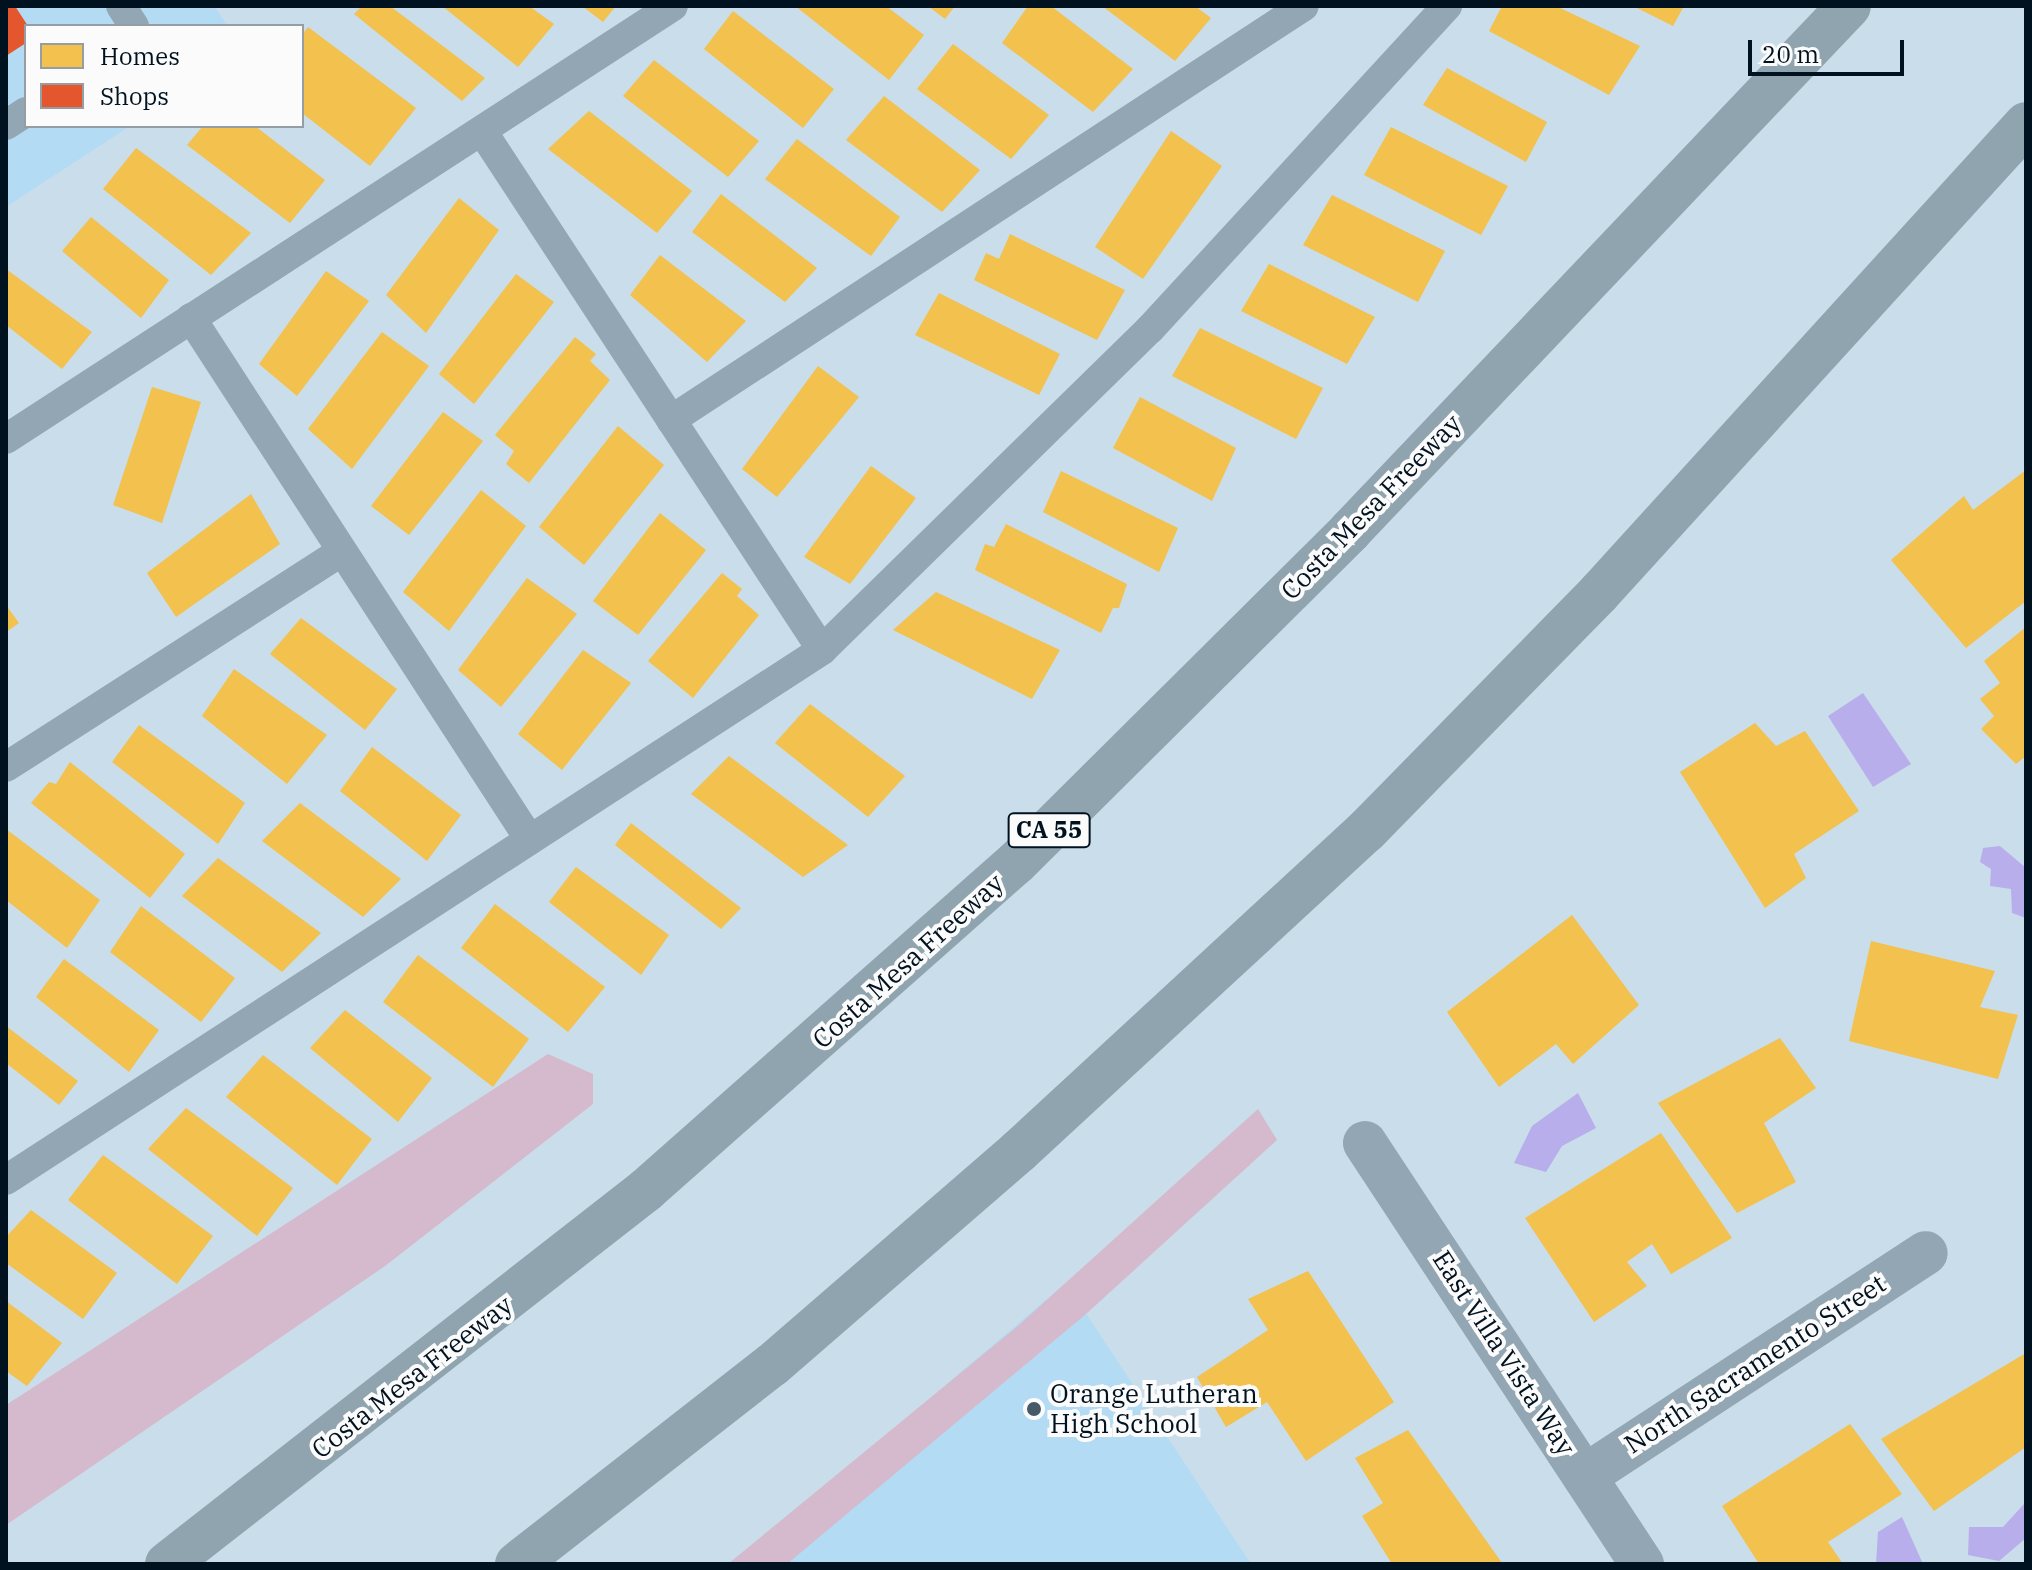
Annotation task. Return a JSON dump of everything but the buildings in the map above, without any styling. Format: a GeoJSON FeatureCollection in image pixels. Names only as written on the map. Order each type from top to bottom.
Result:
{"type":"FeatureCollection","features":[{"type":"Feature","properties":{"kind":"highway","name":"Costa Mesa Freeway"},"geometry":{"type":"LineString","coordinates":[[167,1564],[256,1500],[646,1190],[1016,863],[1350,531],[1849,6]]}},
{"type":"Feature","properties":{"kind":"highway"},"geometry":{"type":"LineString","coordinates":[[517,1564],[772,1365],[1031,1141],[1366,831],[1599,593],[2026,124]]}},
{"type":"Feature","properties":{"kind":"street","name":"East Villa Vista Way"},"geometry":{"type":"LineString","coordinates":[[1365,1143],[1642,1564]]}},
{"type":"Feature","properties":{"kind":"street","name":"North Sacramento Street"},"geometry":{"type":"LineString","coordinates":[[1585,1476],[1926,1253]]}},
{"type":"Feature","properties":{"kind":"lane"},"geometry":{"type":"LineString","coordinates":[[121,6],[133,24]]}},
{"type":"Feature","properties":{"kind":"lane"},"geometry":{"type":"LineString","coordinates":[[6,439],[673,6]]}},
{"type":"Feature","properties":{"kind":"lane"},"geometry":{"type":"LineString","coordinates":[[671,420],[1304,6]]}},
{"type":"Feature","properties":{"kind":"lane"},"geometry":{"type":"LineString","coordinates":[[6,1180],[822,650],[1150,329],[1447,6]]}},
{"type":"Feature","properties":{"kind":"lane"},"geometry":{"type":"LineString","coordinates":[[6,125],[24,113]]}},
{"type":"Feature","properties":{"kind":"lane"},"geometry":{"type":"LineString","coordinates":[[482,131],[822,650]]}},
{"type":"Feature","properties":{"kind":"lane"},"geometry":{"type":"LineString","coordinates":[[191,318],[530,840]]}},
{"type":"Feature","properties":{"kind":"lane"},"geometry":{"type":"LineString","coordinates":[[6,767],[341,552]]}},
{"type":"Feature","properties":{"kind":"shaded area"},"geometry":{"type":"Polygon","coordinates":[[[6,6],[214,6],[227,24],[24,24],[24,128],[127,128],[6,207],[6,6]]]}},
{"type":"Feature","properties":{"kind":"shaded area"},"geometry":{"type":"Polygon","coordinates":[[[1863,693],[1911,764],[1873,787],[1828,716],[1863,693]]]}},
{"type":"Feature","properties":{"kind":"shaded area"},"geometry":{"type":"Polygon","coordinates":[[[2000,846],[2026,868],[2026,918],[2012,913],[2011,889],[1990,886],[1991,869],[1980,862],[1983,848],[2000,846]]]}},
{"type":"Feature","properties":{"kind":"shaded area"},"geometry":{"type":"Polygon","coordinates":[[[548,1054],[593,1074],[593,1104],[385,1266],[6,1525],[6,1405],[548,1054]]]}},
{"type":"Feature","properties":{"kind":"shaded area"},"geometry":{"type":"Polygon","coordinates":[[[1578,1093],[1596,1128],[1562,1146],[1546,1172],[1514,1163],[1532,1126],[1578,1093]]]}},
{"type":"Feature","properties":{"kind":"shaded area"},"geometry":{"type":"Polygon","coordinates":[[[1258,1109],[1277,1140],[1086,1314],[787,1564],[728,1564],[1019,1325],[1258,1109]]]}},
{"type":"Feature","properties":{"kind":"shaded area","name":"Orange Lutheran High School"},"geometry":{"type":"Polygon","coordinates":[[[1066,1283],[1251,1564],[728,1564],[818,1493],[1066,1283]]]}},
{"type":"Feature","properties":{"kind":"shaded area"},"geometry":{"type":"Polygon","coordinates":[[[2024,1504],[2026,1538],[1999,1561],[1968,1555],[1969,1527],[2003,1527],[2024,1504]]]}},
{"type":"Feature","properties":{"kind":"shaded area"},"geometry":{"type":"Polygon","coordinates":[[[1902,1517],[1923,1564],[1876,1564],[1878,1532],[1902,1517]]]}},
{"type":"Feature","properties":{"kind":"place","name":"Orange Lutheran High School"},"geometry":{"type":"Point","coordinates":[1034,1409]}}]}
